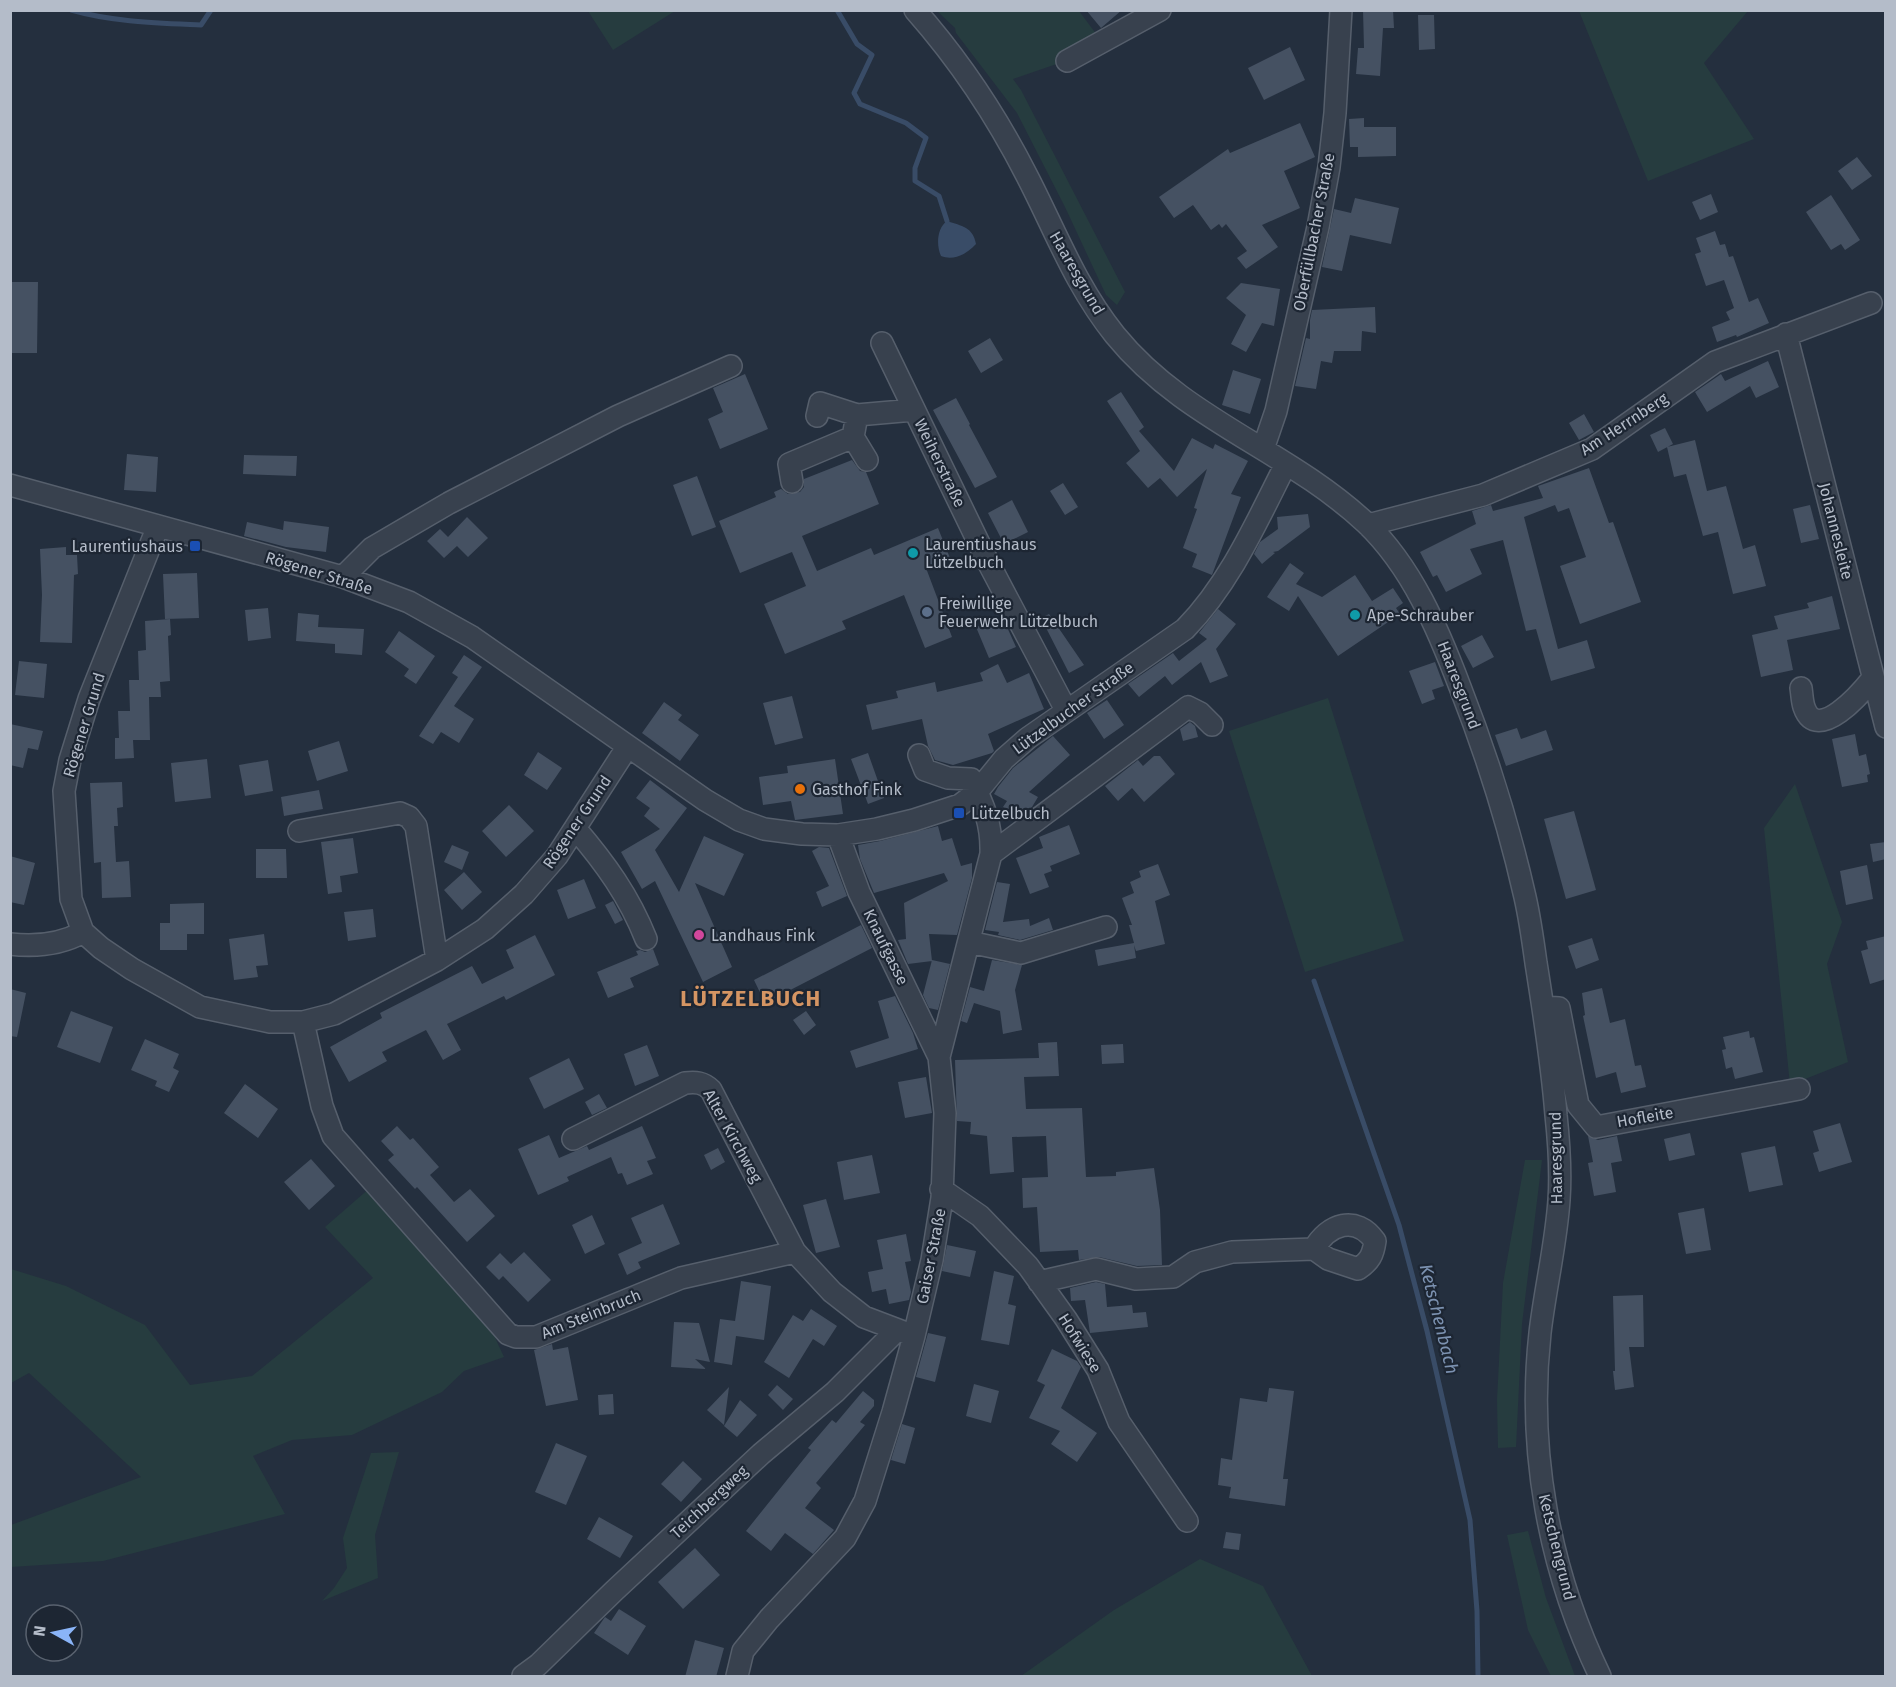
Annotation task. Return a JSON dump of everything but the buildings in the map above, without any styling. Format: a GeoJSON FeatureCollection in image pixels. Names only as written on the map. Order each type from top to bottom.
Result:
{"type":"FeatureCollection","features":[{"type":"Feature","properties":{"kind":"street","name":"Haaresgrund"},"geometry":{"type":"LineString","coordinates":[[915,10],[960,67],[1000,126],[1086,295],[1117,337],[1146,368],[1188,403],[1332,495],[1368,525],[1414,585],[1444,644],[1476,726],[1508,828],[1527,902],[1543,1006],[1556,1115],[1559,1203],[1540,1333],[1537,1376]]}},
{"type":"Feature","properties":{"kind":"street"},"geometry":{"type":"LineString","coordinates":[[1067,61],[1160,10]]}},
{"type":"Feature","properties":{"kind":"street","name":"Oberfüllbacher Straße"},"geometry":{"type":"LineString","coordinates":[[1263,449],[1276,411],[1318,227],[1329,167],[1335,113],[1341,10]]}},
{"type":"Feature","properties":{"kind":"street","name":"Am Herrnberg"},"geometry":{"type":"LineString","coordinates":[[1368,525],[1483,495],[1592,449],[1715,362],[1871,303]]}},
{"type":"Feature","properties":{"kind":"street","name":"Johannesleite"},"geometry":{"type":"LineString","coordinates":[[1786,334],[1886,727]]}},
{"type":"Feature","properties":{"kind":"street","name":"Weiherstraße"},"geometry":{"type":"LineString","coordinates":[[882,343],[988,562],[1066,711]]}},
{"type":"Feature","properties":{"kind":"street"},"geometry":{"type":"LineString","coordinates":[[343,576],[372,548],[449,503],[618,416],[731,366]]}},
{"type":"Feature","properties":{"kind":"street"},"geometry":{"type":"LineString","coordinates":[[817,416],[820,403],[857,415],[914,410]]}},
{"type":"Feature","properties":{"kind":"street"},"geometry":{"type":"LineString","coordinates":[[857,415],[853,437],[867,460]]}},
{"type":"Feature","properties":{"kind":"street"},"geometry":{"type":"LineString","coordinates":[[792,483],[789,464],[853,437]]}},
{"type":"Feature","properties":{"kind":"street","name":"Lützelbucher Straße"},"geometry":{"type":"LineString","coordinates":[[628,746],[705,800],[739,820],[764,829],[801,834],[838,835],[914,820],[960,805],[977,792],[1004,759],[1066,711],[1185,629],[1233,565],[1286,465]]}},
{"type":"Feature","properties":{"kind":"street","name":"Rögener Straße"},"geometry":{"type":"LineString","coordinates":[[10,485],[343,576],[409,602],[472,637],[628,746]]}},
{"type":"Feature","properties":{"kind":"street","name":"Rögener Grund"},"geometry":{"type":"LineString","coordinates":[[158,526],[89,699],[69,759],[64,791],[71,899],[83,932],[132,969],[178,996],[200,1006],[270,1022],[303,1022],[334,1014],[437,960],[485,929],[524,894],[556,856],[628,746]]}},
{"type":"Feature","properties":{"kind":"street"},"geometry":{"type":"LineString","coordinates":[[1801,688],[1804,708],[1818,721],[1827,719],[1852,702],[1873,678]]}},
{"type":"Feature","properties":{"kind":"street"},"geometry":{"type":"LineString","coordinates":[[991,854],[1188,707],[1200,713],[1212,725]]}},
{"type":"Feature","properties":{"kind":"street"},"geometry":{"type":"LineString","coordinates":[[919,755],[925,770],[948,778],[971,779],[977,792]]}},
{"type":"Feature","properties":{"kind":"street","name":"Gaiser Straße"},"geometry":{"type":"LineString","coordinates":[[737,1677],[743,1651],[769,1619],[845,1538],[865,1501],[906,1333],[932,1260],[942,1198],[945,1113],[939,1057],[991,854],[991,835],[987,813],[977,792]]}},
{"type":"Feature","properties":{"kind":"street"},"geometry":{"type":"LineString","coordinates":[[299,831],[400,813],[410,817],[416,826],[437,960]]}},
{"type":"Feature","properties":{"kind":"street"},"geometry":{"type":"LineString","coordinates":[[575,828],[602,859],[622,889],[646,939]]}},
{"type":"Feature","properties":{"kind":"street","name":"Knaufgasse"},"geometry":{"type":"LineString","coordinates":[[838,835],[859,892],[939,1057]]}},
{"type":"Feature","properties":{"kind":"street"},"geometry":{"type":"LineString","coordinates":[[969,942],[1021,953],[1106,927]]}},
{"type":"Feature","properties":{"kind":"street"},"geometry":{"type":"LineString","coordinates":[[10,945],[37,947],[71,939],[83,932]]}},
{"type":"Feature","properties":{"kind":"street","name":"Hofleite"},"geometry":{"type":"LineString","coordinates":[[1543,1006],[1559,1008],[1578,1105],[1596,1127],[1799,1089]]}},
{"type":"Feature","properties":{"kind":"street","name":"Am Steinbruch"},"geometry":{"type":"LineString","coordinates":[[303,1022],[322,1106],[333,1136],[508,1334],[516,1337],[544,1335],[681,1278],[795,1252]]}},
{"type":"Feature","properties":{"kind":"street","name":"Alter Kirchweg"},"geometry":{"type":"LineString","coordinates":[[573,1138],[685,1083],[699,1082],[706,1085],[711,1090],[795,1252]]}},
{"type":"Feature","properties":{"kind":"street","name":"Hofwiese"},"geometry":{"type":"LineString","coordinates":[[941,1189],[980,1216],[1028,1266],[1066,1319],[1098,1370],[1119,1422],[1187,1521]]}},
{"type":"Feature","properties":{"kind":"street"},"geometry":{"type":"LineString","coordinates":[[1039,1282],[1096,1269],[1136,1279],[1173,1277],[1195,1262],[1232,1252],[1314,1249]]}},
{"type":"Feature","properties":{"kind":"street"},"geometry":{"type":"LineString","coordinates":[[795,1252],[832,1292],[864,1317],[906,1333]]}},
{"type":"Feature","properties":{"kind":"street","name":"Teichbergweg"},"geometry":{"type":"LineString","coordinates":[[523,1677],[761,1454],[906,1333]]}},
{"type":"Feature","properties":{"kind":"street","name":"Ketschengrund"},"geometry":{"type":"LineString","coordinates":[[1537,1376],[1538,1456],[1546,1515],[1567,1593],[1600,1677]]}},
{"type":"Feature","properties":{"kind":"green space"},"geometry":{"type":"Polygon","coordinates":[[[588,11],[675,11],[613,50],[588,11]]]}},
{"type":"Feature","properties":{"kind":"green space"},"geometry":{"type":"Polygon","coordinates":[[[937,11],[1079,11],[1106,47],[1013,79],[1021,90],[1125,292],[1117,305],[1106,295],[1065,207],[1017,113],[956,33],[955,28],[937,11]]]}},
{"type":"Feature","properties":{"kind":"green space"},"geometry":{"type":"Polygon","coordinates":[[[1579,11],[1748,11],[1704,63],[1754,139],[1648,181],[1579,11]]]}},
{"type":"Feature","properties":{"kind":"green space"},"geometry":{"type":"Polygon","coordinates":[[[1328,698],[1404,941],[1305,972],[1229,731],[1328,698]]]}},
{"type":"Feature","properties":{"kind":"green space"},"geometry":{"type":"Polygon","coordinates":[[[1795,784],[1842,922],[1827,964],[1848,1062],[1790,1085],[1764,828],[1795,784]]]}},
{"type":"Feature","properties":{"kind":"green space"},"geometry":{"type":"Polygon","coordinates":[[[1525,1160],[1542,1160],[1522,1324],[1516,1447],[1498,1448],[1497,1400],[1503,1283],[1525,1160]]]}},
{"type":"Feature","properties":{"kind":"green space"},"geometry":{"type":"Polygon","coordinates":[[[371,1187],[491,1329],[504,1357],[464,1371],[442,1392],[352,1435],[292,1440],[253,1456],[285,1514],[103,1561],[11,1567],[11,1525],[141,1477],[29,1373],[11,1383],[11,1269],[66,1286],[145,1325],[190,1385],[252,1376],[373,1278],[325,1227],[371,1187]]]}},
{"type":"Feature","properties":{"kind":"green space"},"geometry":{"type":"Polygon","coordinates":[[[399,1452],[375,1535],[378,1578],[322,1601],[347,1568],[343,1538],[371,1453],[399,1452]]]}},
{"type":"Feature","properties":{"kind":"green space"},"geometry":{"type":"Polygon","coordinates":[[[1528,1531],[1546,1598],[1575,1676],[1551,1676],[1528,1630],[1507,1535],[1528,1531]]]}},
{"type":"Feature","properties":{"kind":"green space"},"geometry":{"type":"Polygon","coordinates":[[[1200,1559],[1263,1586],[1312,1676],[1021,1676],[1114,1610],[1200,1559]]]}},
{"type":"Feature","properties":{"kind":"water"},"geometry":{"type":"Polygon","coordinates":[[[947,221],[962,226],[975,238],[976,244],[960,256],[951,258],[941,256],[938,237],[947,221]]]}},
{"type":"Feature","properties":{"kind":"waterway"},"geometry":{"type":"LineString","coordinates":[[71,10],[152,23],[201,25],[211,10]]}},
{"type":"Feature","properties":{"kind":"waterway"},"geometry":{"type":"LineString","coordinates":[[837,10],[857,44],[872,55],[854,93],[860,104],[906,123],[926,138],[915,168],[915,181],[939,196],[947,221]]}},
{"type":"Feature","properties":{"kind":"waterway","name":"Ketschenbach"},"geometry":{"type":"LineString","coordinates":[[1314,981],[1399,1225],[1427,1331],[1470,1520],[1477,1611],[1478,1676]]}},
{"type":"Feature","properties":{"kind":"place","name":"Laurentiushaus"},"geometry":{"type":"Point","coordinates":[195,546]}},
{"type":"Feature","properties":{"kind":"place","name":"Laurentiushaus Lützelbuch"},"geometry":{"type":"Point","coordinates":[913,553]}},
{"type":"Feature","properties":{"kind":"place","name":"Freiwillige Feuerwehr Lützelbuch"},"geometry":{"type":"Point","coordinates":[927,612]}},
{"type":"Feature","properties":{"kind":"place","name":"Ape-Schrauber"},"geometry":{"type":"Point","coordinates":[1355,615]}},
{"type":"Feature","properties":{"kind":"place","name":"Gasthof Fink"},"geometry":{"type":"Point","coordinates":[800,789]}},
{"type":"Feature","properties":{"kind":"place","name":"Lützelbuch"},"geometry":{"type":"Point","coordinates":[959,813]}},
{"type":"Feature","properties":{"kind":"place","name":"Landhaus Fink"},"geometry":{"type":"Point","coordinates":[699,935]}},
{"type":"Feature","properties":{"kind":"district","name":"LÜTZELBUCH"},"geometry":{"type":"Point","coordinates":[751,998]}}]}
